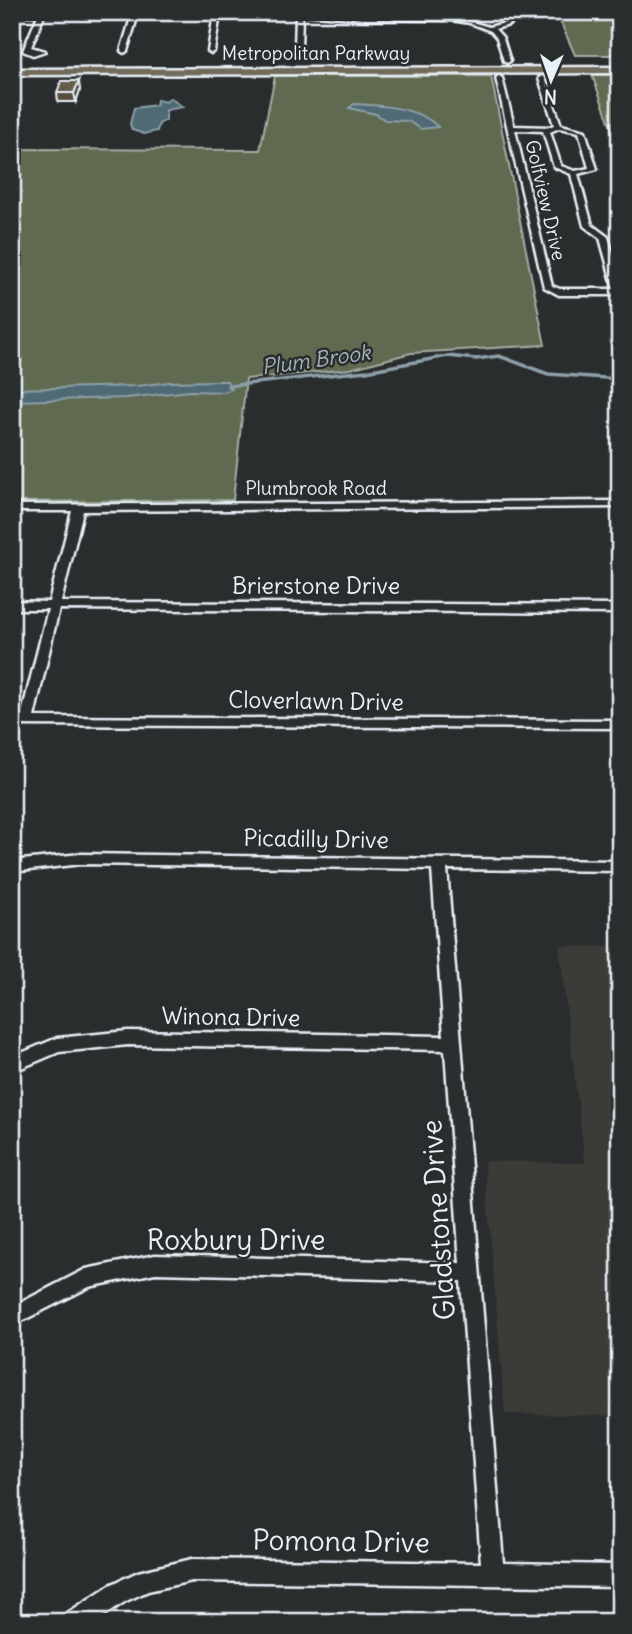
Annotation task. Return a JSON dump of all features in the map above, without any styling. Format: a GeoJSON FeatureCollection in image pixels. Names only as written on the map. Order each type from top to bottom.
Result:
{"type":"FeatureCollection","features":[{"type":"Feature","properties":{"kind":"main road"},"geometry":{"type":"LineString","coordinates":[[304,71],[317,67],[318,64],[313,61]]}},
{"type":"Feature","properties":{"kind":"main road"},"geometry":{"type":"LineString","coordinates":[[390,71],[386,65],[398,61]]}},
{"type":"Feature","properties":{"kind":"main road","name":"Metropolitan Parkway"},"geometry":{"type":"LineString","coordinates":[[12,62],[620,61]]}},
{"type":"Feature","properties":{"kind":"main road","name":"Metropolitan Parkway"},"geometry":{"type":"LineString","coordinates":[[12,72],[620,70]]}},
{"type":"Feature","properties":{"kind":"street"},"geometry":{"type":"LineString","coordinates":[[12,13],[299,12],[434,15],[490,28],[500,38],[507,61]]}},
{"type":"Feature","properties":{"kind":"street"},"geometry":{"type":"LineString","coordinates":[[299,12],[299,50]]}},
{"type":"Feature","properties":{"kind":"street"},"geometry":{"type":"LineString","coordinates":[[490,28],[514,21],[517,18],[515,12]]}},
{"type":"Feature","properties":{"kind":"street"},"geometry":{"type":"LineString","coordinates":[[31,48],[42,13]]}},
{"type":"Feature","properties":{"kind":"street"},"geometry":{"type":"LineString","coordinates":[[124,51],[135,13]]}},
{"type":"Feature","properties":{"kind":"street"},"geometry":{"type":"LineString","coordinates":[[211,51],[217,13]]}},
{"type":"Feature","properties":{"kind":"street"},"geometry":{"type":"LineString","coordinates":[[529,70],[542,78],[558,126],[577,129],[583,134],[593,169],[574,173],[558,167],[547,129]]}},
{"type":"Feature","properties":{"kind":"street"},"geometry":{"type":"LineString","coordinates":[[542,78],[550,70]]}},
{"type":"Feature","properties":{"kind":"street"},"geometry":{"type":"LineString","coordinates":[[499,78],[511,128]]}},
{"type":"Feature","properties":{"kind":"street","name":"Golfview Drive"},"geometry":{"type":"LineString","coordinates":[[558,126],[547,129],[511,128],[548,287],[559,292],[619,294]]}},
{"type":"Feature","properties":{"kind":"street"},"geometry":{"type":"LineString","coordinates":[[574,173],[588,226],[604,237],[619,294]]}},
{"type":"Feature","properties":{"kind":"street","name":"Plumbrook Road"},"geometry":{"type":"LineString","coordinates":[[12,508],[620,504]]}},
{"type":"Feature","properties":{"kind":"street"},"geometry":{"type":"LineString","coordinates":[[27,719],[78,507]]}},
{"type":"Feature","properties":{"kind":"street","name":"Brierstone Drive"},"geometry":{"type":"LineString","coordinates":[[12,605],[620,609]]}},
{"type":"Feature","properties":{"kind":"street","name":"Cloverlawn Drive"},"geometry":{"type":"LineString","coordinates":[[12,721],[620,724]]}},
{"type":"Feature","properties":{"kind":"street","name":"Picadilly Drive"},"geometry":{"type":"LineString","coordinates":[[12,867],[81,859],[620,866]]}},
{"type":"Feature","properties":{"kind":"street","name":"Gladstone Drive"},"geometry":{"type":"LineString","coordinates":[[439,863],[493,1573]]}},
{"type":"Feature","properties":{"kind":"street","name":"Winona Drive"},"geometry":{"type":"LineString","coordinates":[[12,1065],[57,1045],[128,1038],[453,1043]]}},
{"type":"Feature","properties":{"kind":"street","name":"Roxbury Drive"},"geometry":{"type":"LineString","coordinates":[[12,1317],[86,1278],[155,1265],[470,1272]]}},
{"type":"Feature","properties":{"kind":"street","name":"Pomona Drive"},"geometry":{"type":"LineString","coordinates":[[74,1622],[118,1593],[146,1580],[192,1570],[620,1576]]}},
{"type":"Feature","properties":{"kind":"shaded area"},"geometry":{"type":"Polygon","coordinates":[[[559,946],[620,947],[620,1416],[505,1414],[484,1161],[585,1163],[559,946]]]}},
{"type":"Feature","properties":{"kind":"green space"},"geometry":{"type":"Polygon","coordinates":[[[556,12],[620,12],[620,55],[575,55],[556,12]]]}},
{"type":"Feature","properties":{"kind":"green space"},"geometry":{"type":"Polygon","coordinates":[[[592,75],[620,75],[620,151],[592,75]]]}},
{"type":"Feature","properties":{"kind":"green space"},"geometry":{"type":"Polygon","coordinates":[[[275,76],[491,76],[545,345],[411,353],[350,369],[246,379],[233,500],[12,502],[12,149],[260,150],[275,76]]]}},
{"type":"Feature","properties":{"kind":"water"},"geometry":{"type":"Polygon","coordinates":[[[170,98],[183,107],[166,110],[166,120],[159,124],[157,131],[144,134],[132,130],[130,124],[134,108],[156,105],[157,100],[166,102],[170,98]]]}},
{"type":"Feature","properties":{"kind":"water"},"geometry":{"type":"Polygon","coordinates":[[[354,104],[387,106],[410,111],[430,120],[438,127],[421,129],[408,121],[385,120],[376,114],[349,108],[354,104]]]}},
{"type":"Feature","properties":{"kind":"water"},"geometry":{"type":"Polygon","coordinates":[[[227,381],[232,389],[224,392],[190,391],[126,398],[12,401],[12,389],[227,381]]]}},
{"type":"Feature","properties":{"kind":"building"},"geometry":{"type":"Polygon","coordinates":[[[61,81],[79,81],[74,93],[57,93],[61,81]]]}},
{"type":"Feature","properties":{"kind":"waterway","name":"Plum Brook"},"geometry":{"type":"LineString","coordinates":[[228,386],[366,371],[448,356],[476,359],[499,356],[548,374],[620,379]]}}]}
